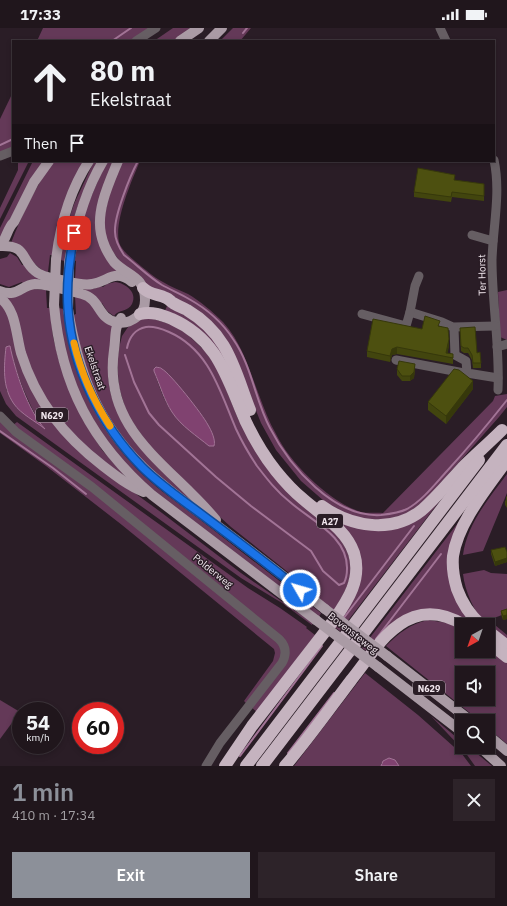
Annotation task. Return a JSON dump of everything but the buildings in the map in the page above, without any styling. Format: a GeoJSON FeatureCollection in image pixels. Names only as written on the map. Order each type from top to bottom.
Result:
{"type":"FeatureCollection","features":[{"type":"Feature","properties":{"kind":"highway","name":"A27"},"geometry":{"type":"LineString","coordinates":[[142,292],[167,303],[172,303],[196,316],[220,339],[230,357],[257,427],[276,459],[291,478],[307,494],[323,507],[340,517],[361,524],[374,526],[404,520],[420,511],[437,496],[463,467],[505,427]]}},
{"type":"Feature","properties":{"kind":"highway","name":"A27"},"geometry":{"type":"LineString","coordinates":[[140,314],[153,313],[174,320],[192,330],[208,345],[218,357],[225,370],[249,429],[263,453],[279,475],[294,491],[341,532],[352,548],[355,560],[355,578],[346,602],[334,620],[252,726],[225,766]]}},
{"type":"Feature","properties":{"kind":"highway","name":"A27"},"geometry":{"type":"LineString","coordinates":[[246,766],[505,427]]}},
{"type":"Feature","properties":{"kind":"highway"},"geometry":{"type":"LineString","coordinates":[[262,766],[507,445]]}},
{"type":"Feature","properties":{"kind":"highway"},"geometry":{"type":"LineString","coordinates":[[475,618],[459,595],[454,576],[453,556],[465,523],[480,498],[507,460]]}},
{"type":"Feature","properties":{"kind":"highway"},"geometry":{"type":"LineString","coordinates":[[285,766],[374,650],[397,626],[414,617],[427,615],[444,616],[455,621]]}},
{"type":"Feature","properties":{"kind":"highway"},"geometry":{"type":"LineString","coordinates":[[495,637],[507,646]]}},
{"type":"Feature","properties":{"kind":"highway"},"geometry":{"type":"LineString","coordinates":[[495,648],[507,657]]}},
{"type":"Feature","properties":{"kind":"main road"},"geometry":{"type":"LineString","coordinates":[[181,40],[199,28]]}},
{"type":"Feature","properties":{"kind":"main road"},"geometry":{"type":"LineString","coordinates":[[193,40],[204,28]]}},
{"type":"Feature","properties":{"kind":"main road"},"geometry":{"type":"LineString","coordinates":[[210,40],[222,28]]}},
{"type":"Feature","properties":{"kind":"main road"},"geometry":{"type":"LineString","coordinates":[[48,162],[34,182],[14,222],[10,226],[2,247],[12,246],[21,252],[38,274],[85,285],[95,284],[112,277],[120,276],[128,279],[142,292]]}},
{"type":"Feature","properties":{"kind":"main road","name":"N629"},"geometry":{"type":"LineString","coordinates":[[88,162],[72,195],[64,218],[58,243],[54,306],[56,323],[63,359],[71,384],[78,402],[95,433],[117,462],[152,495]]}},
{"type":"Feature","properties":{"kind":"main road","name":"Ekelstraat"},"geometry":{"type":"LineString","coordinates":[[102,162],[94,177],[80,211],[74,233],[69,263],[68,309],[72,334],[81,369],[93,399],[122,444],[143,468],[226,533]]}},
{"type":"Feature","properties":{"kind":"main road"},"geometry":{"type":"LineString","coordinates":[[0,291],[12,293],[20,291],[32,284],[36,284],[84,294],[93,300],[104,316],[110,320],[122,322],[132,321],[140,314],[145,302],[138,280],[115,263],[107,252],[101,234],[100,224],[102,208],[108,186],[118,162]]}},
{"type":"Feature","properties":{"kind":"main road"},"geometry":{"type":"LineString","coordinates":[[122,322],[121,318],[130,315],[136,309],[142,292]]}},
{"type":"Feature","properties":{"kind":"main road","name":"N629"},"geometry":{"type":"LineString","coordinates":[[0,298],[4,300],[10,309],[28,374],[54,419],[68,436],[87,453],[132,487],[152,495]]}},
{"type":"Feature","properties":{"kind":"main road","name":"N629"},"geometry":{"type":"LineString","coordinates":[[122,322],[114,336],[116,342],[113,372],[118,403],[127,422],[155,458],[206,507],[226,533]]}},
{"type":"Feature","properties":{"kind":"main road","name":"Bovensteweg"},"geometry":{"type":"LineString","coordinates":[[152,495],[455,727]]}},
{"type":"Feature","properties":{"kind":"main road","name":"Bovensteweg"},"geometry":{"type":"LineString","coordinates":[[226,533],[462,714]]}},
{"type":"Feature","properties":{"kind":"main road"},"geometry":{"type":"LineString","coordinates":[[495,741],[507,751]]}},
{"type":"Feature","properties":{"kind":"main road"},"geometry":{"type":"LineString","coordinates":[[488,754],[501,766]]}},
{"type":"Feature","properties":{"kind":"street"},"geometry":{"type":"LineString","coordinates":[[138,40],[156,28]]}},
{"type":"Feature","properties":{"kind":"street"},"geometry":{"type":"LineString","coordinates":[[440,28],[446,40]]}},
{"type":"Feature","properties":{"kind":"street"},"geometry":{"type":"LineString","coordinates":[[0,156],[12,151]]}},
{"type":"Feature","properties":{"kind":"street","name":"Ter Horst"},"geometry":{"type":"LineString","coordinates":[[494,162],[496,170],[496,205],[492,268],[498,390]]}},
{"type":"Feature","properties":{"kind":"street"},"geometry":{"type":"LineString","coordinates":[[472,235],[493,241]]}},
{"type":"Feature","properties":{"kind":"street"},"geometry":{"type":"LineString","coordinates":[[362,314],[406,326],[415,286],[419,276]]}},
{"type":"Feature","properties":{"kind":"street"},"geometry":{"type":"LineString","coordinates":[[410,312],[442,322],[454,328],[495,326]]}},
{"type":"Feature","properties":{"kind":"street"},"geometry":{"type":"LineString","coordinates":[[454,328],[455,355],[466,362],[467,373]]}},
{"type":"Feature","properties":{"kind":"street"},"geometry":{"type":"LineString","coordinates":[[497,347],[507,344]]}},
{"type":"Feature","properties":{"kind":"street"},"geometry":{"type":"LineString","coordinates":[[396,360],[498,378]]}},
{"type":"Feature","properties":{"kind":"street","name":"Polderweg"},"geometry":{"type":"LineString","coordinates":[[0,416],[10,427],[92,487],[273,634],[285,647],[285,655],[282,663],[220,743],[206,766]]}},
{"type":"Feature","properties":{"kind":"shaded area"},"geometry":{"type":"Polygon","coordinates":[[[43,28],[150,28],[132,40],[37,40],[43,28]]]}},
{"type":"Feature","properties":{"kind":"shaded area"},"geometry":{"type":"Polygon","coordinates":[[[173,28],[191,28],[177,40],[155,40],[173,28]]]}},
{"type":"Feature","properties":{"kind":"shaded area"},"geometry":{"type":"Polygon","coordinates":[[[233,28],[251,28],[241,40],[221,40],[233,28]]]}},
{"type":"Feature","properties":{"kind":"shaded area"},"geometry":{"type":"Polygon","coordinates":[[[12,94],[12,148],[0,153],[0,119],[12,94]]]}},
{"type":"Feature","properties":{"kind":"shaded area"},"geometry":{"type":"Polygon","coordinates":[[[18,162],[28,162],[0,219],[0,208],[18,170],[18,162]]]}},
{"type":"Feature","properties":{"kind":"shaded area"},"geometry":{"type":"Polygon","coordinates":[[[33,162],[42,162],[29,183],[0,239],[0,228],[33,162]]]}},
{"type":"Feature","properties":{"kind":"shaded area"},"geometry":{"type":"Polygon","coordinates":[[[51,162],[84,162],[58,225],[52,255],[50,255],[48,272],[43,271],[11,243],[40,181],[51,162]]]}},
{"type":"Feature","properties":{"kind":"shaded area"},"geometry":{"type":"Polygon","coordinates":[[[94,162],[98,162],[86,185],[73,222],[69,235],[65,261],[60,260],[68,222],[74,204],[94,162]]]}},
{"type":"Feature","properties":{"kind":"shaded area"},"geometry":{"type":"Polygon","coordinates":[[[107,162],[115,162],[98,225],[124,274],[92,281],[75,279],[76,261],[73,260],[85,211],[107,162]]]}},
{"type":"Feature","properties":{"kind":"shaded area"},"geometry":{"type":"Polygon","coordinates":[[[119,162],[140,162],[128,191],[121,215],[118,236],[122,248],[129,256],[159,280],[193,297],[223,322],[230,330],[240,347],[269,420],[282,445],[290,457],[311,479],[346,506],[361,512],[383,513],[493,401],[495,396],[507,394],[507,407],[423,503],[404,515],[383,520],[358,518],[339,511],[324,501],[301,481],[276,450],[261,423],[231,348],[155,292],[122,264],[107,244],[103,222],[114,173],[119,162]]]}},
{"type":"Feature","properties":{"kind":"shaded area"},"geometry":{"type":"Polygon","coordinates":[[[10,253],[17,257],[22,265],[25,265],[31,274],[39,278],[39,281],[23,284],[22,282],[9,287],[0,284],[0,259],[7,257],[10,253]]]}},
{"type":"Feature","properties":{"kind":"shaded area"},"geometry":{"type":"Polygon","coordinates":[[[115,282],[123,284],[130,289],[133,300],[130,307],[118,312],[114,316],[107,311],[102,303],[84,291],[85,288],[93,289],[101,286],[103,287],[107,284],[115,282]]]}},
{"type":"Feature","properties":{"kind":"shaded area"},"geometry":{"type":"Polygon","coordinates":[[[32,289],[46,290],[47,308],[50,308],[53,337],[60,365],[83,420],[102,450],[125,476],[87,451],[42,396],[3,296],[32,289]]]}},
{"type":"Feature","properties":{"kind":"shaded area"},"geometry":{"type":"Polygon","coordinates":[[[507,290],[507,340],[500,337],[498,292],[507,290]]]}},
{"type":"Feature","properties":{"kind":"shaded area"},"geometry":{"type":"Polygon","coordinates":[[[75,296],[87,300],[114,326],[109,355],[108,374],[114,403],[205,510],[180,494],[134,453],[106,415],[85,369],[73,315],[76,314],[75,296]]]}},
{"type":"Feature","properties":{"kind":"shaded area"},"geometry":{"type":"Polygon","coordinates":[[[0,303],[6,309],[37,395],[106,472],[241,573],[313,623],[312,625],[282,603],[241,578],[16,416],[6,404],[0,391],[0,303]],[[10,347],[6,389],[14,404],[42,427],[23,388],[10,347]]]}},
{"type":"Feature","properties":{"kind":"shaded area"},"geometry":{"type":"Polygon","coordinates":[[[167,306],[188,317],[204,329],[218,345],[260,439],[278,466],[311,500],[378,528],[445,494],[340,631],[333,626],[344,612],[357,555],[267,455],[226,367],[164,313],[167,306]]]}},
{"type":"Feature","properties":{"kind":"shaded area"},"geometry":{"type":"Polygon","coordinates":[[[58,308],[64,309],[72,354],[87,396],[109,435],[123,453],[155,486],[321,613],[319,617],[155,492],[121,460],[100,431],[78,392],[64,348],[58,308]]]}},
{"type":"Feature","properties":{"kind":"shaded area"},"geometry":{"type":"Polygon","coordinates":[[[147,317],[173,325],[187,334],[205,351],[218,369],[239,421],[339,537],[349,557],[351,566],[345,591],[334,610],[231,527],[198,497],[158,458],[127,414],[119,387],[117,361],[122,336],[128,327],[147,317]],[[154,371],[169,407],[186,427],[214,446],[214,439],[204,420],[197,409],[169,375],[154,371]]]}},
{"type":"Feature","properties":{"kind":"shaded area"},"geometry":{"type":"Polygon","coordinates":[[[10,346],[23,390],[33,412],[45,429],[20,411],[14,404],[7,391],[4,369],[6,347],[10,346]]]}},
{"type":"Feature","properties":{"kind":"shaded area"},"geometry":{"type":"Polygon","coordinates":[[[156,367],[161,368],[172,378],[200,413],[212,432],[214,446],[209,446],[184,426],[176,417],[169,407],[162,392],[154,371],[156,367]]]}},
{"type":"Feature","properties":{"kind":"shaded area"},"geometry":{"type":"Polygon","coordinates":[[[0,419],[281,643],[283,657],[247,704],[244,701],[273,661],[275,653],[274,649],[122,525],[46,466],[0,433],[0,419]]]}},
{"type":"Feature","properties":{"kind":"shaded area"},"geometry":{"type":"Polygon","coordinates":[[[17,422],[248,588],[307,627],[306,628],[315,635],[257,712],[251,707],[288,651],[13,425],[17,422]]]}},
{"type":"Feature","properties":{"kind":"shaded area"},"geometry":{"type":"Polygon","coordinates":[[[507,474],[507,493],[483,551],[463,555],[465,544],[474,522],[486,502],[507,474]]]}},
{"type":"Feature","properties":{"kind":"shaded area"},"geometry":{"type":"Polygon","coordinates":[[[464,515],[451,545],[468,618],[455,618],[455,620],[418,613],[368,652],[362,648],[464,515]]]}},
{"type":"Feature","properties":{"kind":"shaded area"},"geometry":{"type":"Polygon","coordinates":[[[484,570],[491,573],[507,574],[507,613],[494,618],[481,618],[471,601],[463,574],[484,570]]]}},
{"type":"Feature","properties":{"kind":"shaded area"},"geometry":{"type":"Polygon","coordinates":[[[428,620],[448,623],[455,626],[455,658],[495,658],[495,654],[507,663],[507,744],[495,734],[495,714],[471,714],[461,706],[495,706],[495,666],[455,666],[455,701],[386,646],[405,630],[428,620]]]}},
{"type":"Feature","properties":{"kind":"shaded area"},"geometry":{"type":"Polygon","coordinates":[[[495,625],[507,635],[507,642],[495,633],[495,625]]]}},
{"type":"Feature","properties":{"kind":"shaded area"},"geometry":{"type":"Polygon","coordinates":[[[365,673],[418,715],[455,748],[455,754],[462,754],[471,766],[399,766],[381,763],[381,766],[294,766],[365,673]]]}},
{"type":"Feature","properties":{"kind":"shaded area"},"geometry":{"type":"Polygon","coordinates":[[[0,700],[12,707],[12,723],[0,739],[0,700]]]}},
{"type":"Feature","properties":{"kind":"shaded area"},"geometry":{"type":"Polygon","coordinates":[[[431,716],[455,736],[455,741],[431,716]]]}},
{"type":"Feature","properties":{"kind":"shaded area"},"geometry":{"type":"Polygon","coordinates":[[[466,754],[477,754],[492,766],[475,766],[466,754]]]}},
{"type":"Feature","properties":{"kind":"shaded area"},"geometry":{"type":"Polygon","coordinates":[[[389,758],[395,760],[399,766],[381,766],[383,761],[389,758]]]}},
{"type":"Feature","properties":{"kind":"waterway"},"geometry":{"type":"LineString","coordinates":[[113,40],[131,28]]}},
{"type":"Feature","properties":{"kind":"waterway"},"geometry":{"type":"LineString","coordinates":[[243,33],[247,28]]}},
{"type":"Feature","properties":{"kind":"waterway"},"geometry":{"type":"LineString","coordinates":[[0,145],[12,139]]}},
{"type":"Feature","properties":{"kind":"waterway"},"geometry":{"type":"LineString","coordinates":[[138,162],[123,196],[115,225],[116,238],[121,250],[124,255],[152,278],[202,307],[214,316],[224,327],[245,360],[265,417],[279,443],[302,473],[315,487],[330,499],[347,508],[364,514],[381,515],[407,509],[424,496],[470,445],[507,400]]}},
{"type":"Feature","properties":{"kind":"waterway"},"geometry":{"type":"LineString","coordinates":[[125,355],[134,382],[149,413],[159,425],[216,477],[251,506],[311,551],[323,571],[339,585],[344,583],[347,569],[346,557],[341,547],[335,538],[317,522],[298,509],[281,494],[257,466],[238,434],[212,373],[195,350],[183,340],[169,332],[158,328],[149,327],[142,328],[136,332],[131,337],[127,348]]}},
{"type":"Feature","properties":{"kind":"waterway"},"geometry":{"type":"LineString","coordinates":[[0,431],[53,468],[86,494]]}},
{"type":"Feature","properties":{"kind":"waterway"},"geometry":{"type":"LineString","coordinates":[[343,619],[414,526]]}},
{"type":"Feature","properties":{"kind":"waterway"},"geometry":{"type":"LineString","coordinates":[[376,639],[441,554]]}},
{"type":"Feature","properties":{"kind":"waterway"},"geometry":{"type":"LineString","coordinates":[[240,756],[322,646]]}},
{"type":"Feature","properties":{"kind":"waterway"},"geometry":{"type":"LineString","coordinates":[[288,753],[334,693]]}},
{"type":"Feature","properties":{"kind":"slow traffic"},"geometry":{"type":"LineString","coordinates":[[74,343],[81,369],[93,399],[110,426]]}},
{"type":"Feature","properties":{"kind":"route"},"geometry":{"type":"LineString","coordinates":[[74,233],[69,263],[68,309],[76,353],[81,369],[93,399],[103,416],[122,444],[143,468],[300,590]]}}]}
